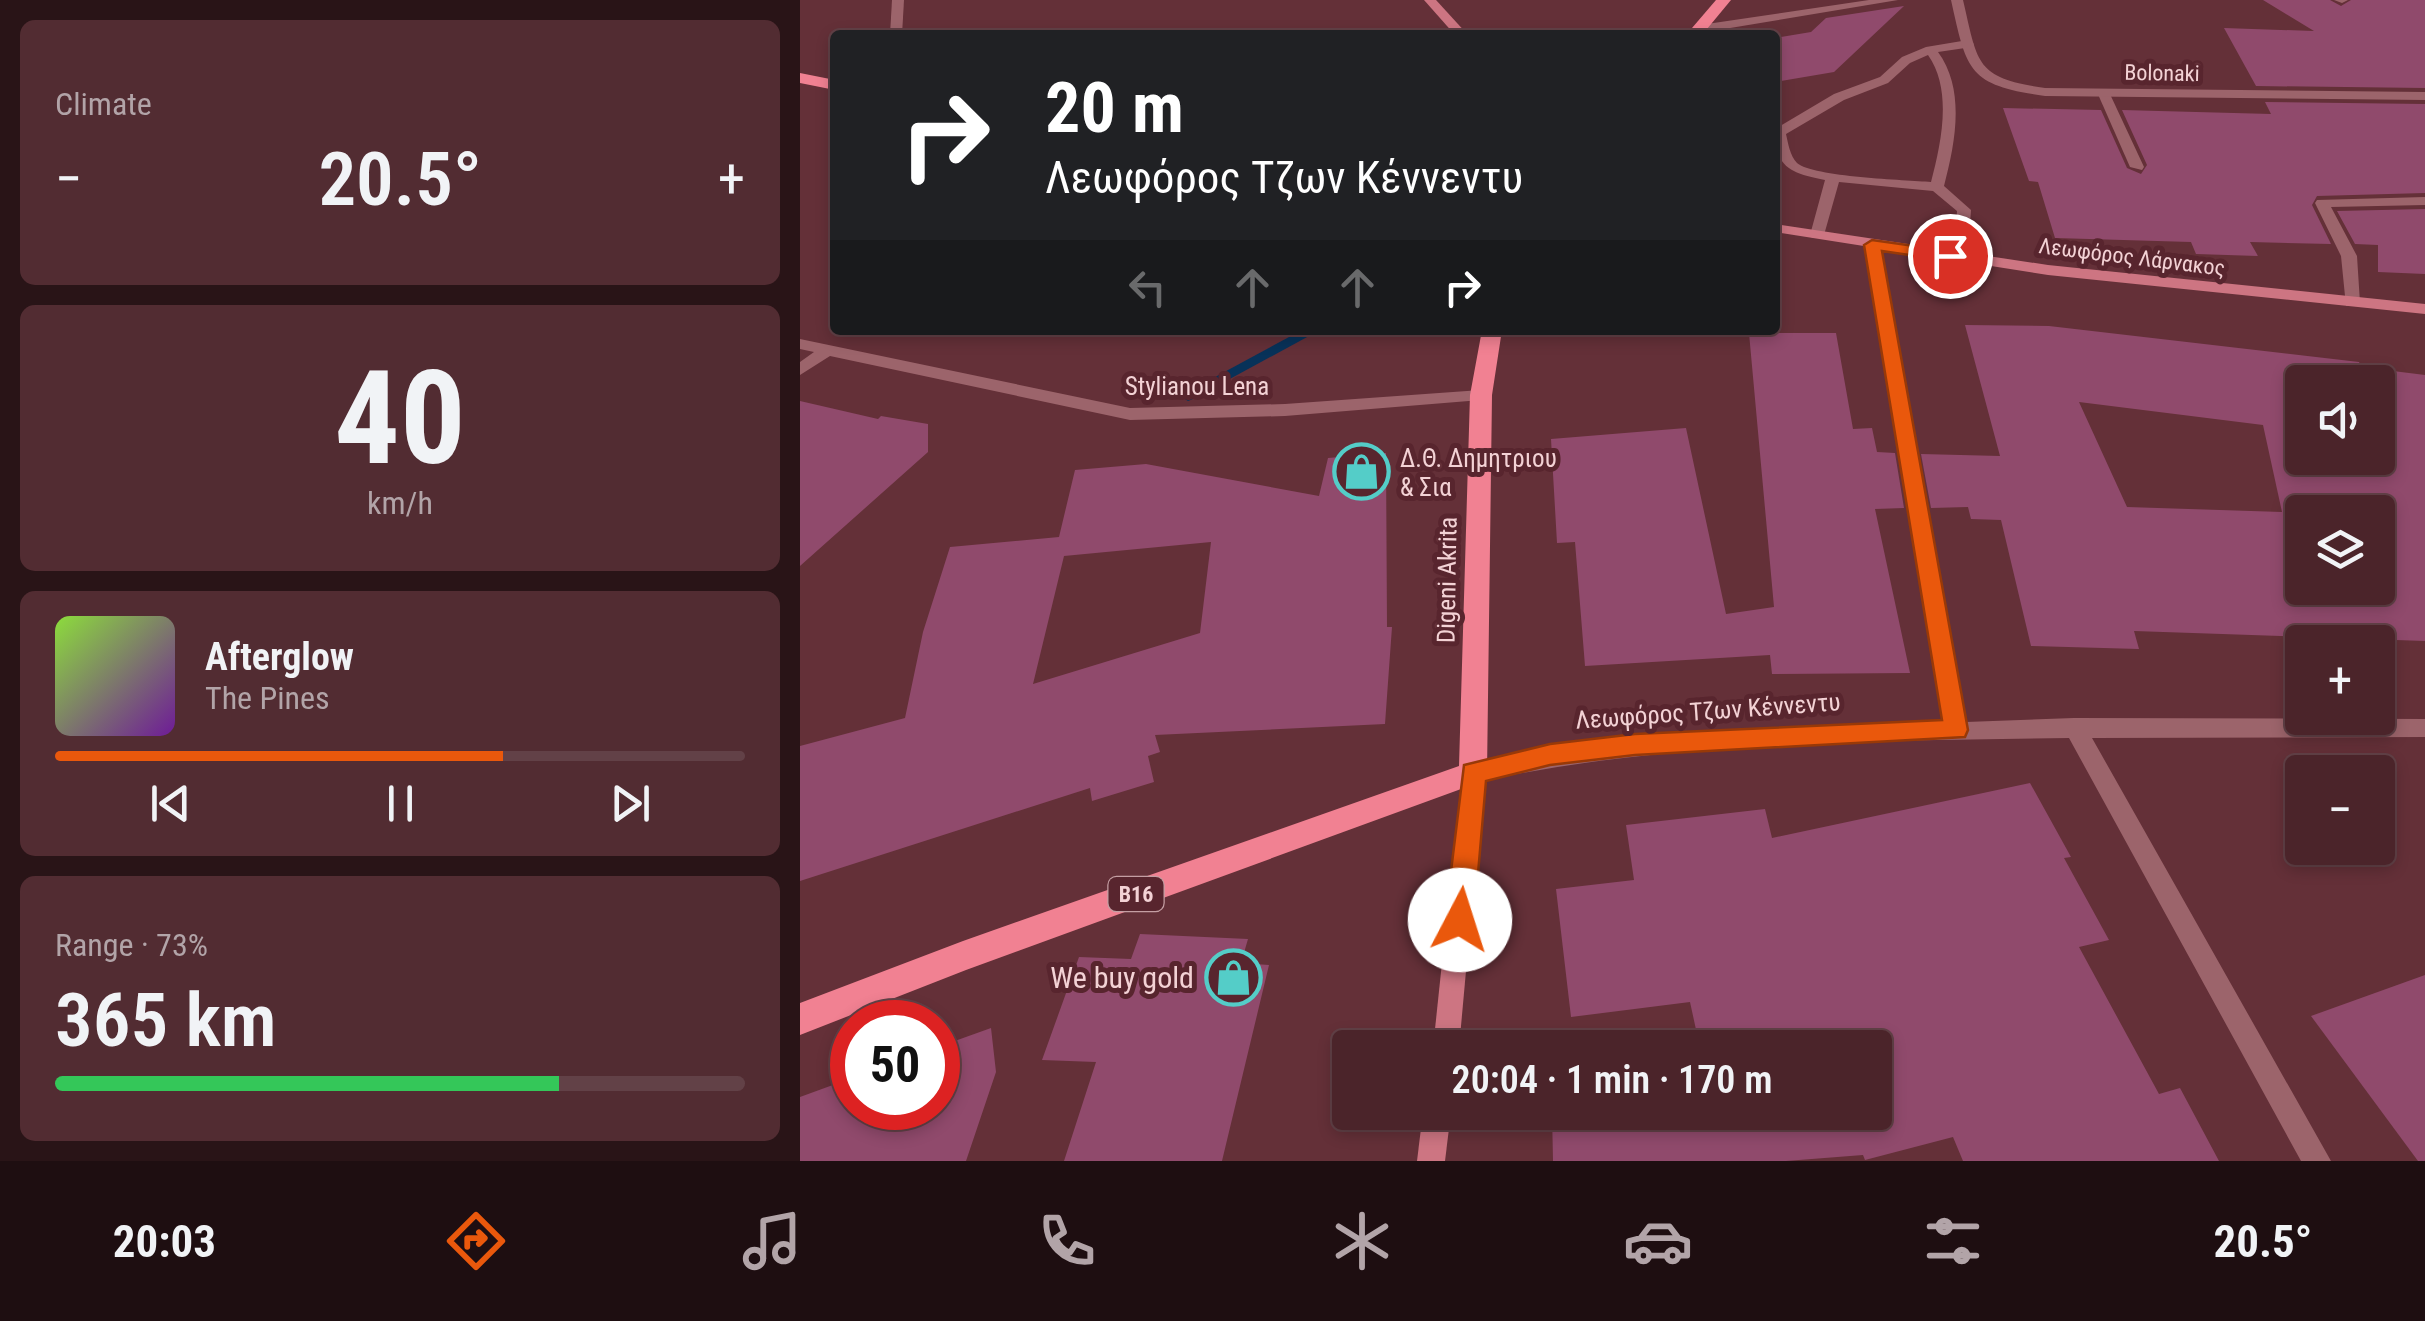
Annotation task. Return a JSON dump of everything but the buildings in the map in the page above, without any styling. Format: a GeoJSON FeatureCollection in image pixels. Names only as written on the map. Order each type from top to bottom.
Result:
{"type":"FeatureCollection","features":[{"type":"Feature","properties":{"kind":"main road"},"geometry":{"type":"LineString","coordinates":[[1430,0],[1457,30]]}},
{"type":"Feature","properties":{"kind":"main road"},"geometry":{"type":"LineString","coordinates":[[1699,30],[1724,0]]}},
{"type":"Feature","properties":{"kind":"main road"},"geometry":{"type":"LineString","coordinates":[[800,78],[830,84]]}},
{"type":"Feature","properties":{"kind":"main road","name":"Λεωφόρος Λάρνακος"},"geometry":{"type":"LineString","coordinates":[[1780,229],[1950,256],[2235,292],[2425,310]]}},
{"type":"Feature","properties":{"kind":"main road","name":"Digeni Akrita"},"geometry":{"type":"LineString","coordinates":[[1473,773],[1481,395],[1491,335]]}},
{"type":"Feature","properties":{"kind":"main road"},"geometry":{"type":"LineString","coordinates":[[1448,1030],[1473,773]]}},
{"type":"Feature","properties":{"kind":"main road","name":"Λεωφόρος Τζων Κέννεντυ"},"geometry":{"type":"LineString","coordinates":[[800,1019],[981,949],[1473,773]]}},
{"type":"Feature","properties":{"kind":"main road"},"geometry":{"type":"LineString","coordinates":[[1431,1161],[1435,1130]]}},
{"type":"Feature","properties":{"kind":"street"},"geometry":{"type":"LineString","coordinates":[[896,30],[898,0]]}},
{"type":"Feature","properties":{"kind":"street"},"geometry":{"type":"LineString","coordinates":[[1709,30],[1892,0]]}},
{"type":"Feature","properties":{"kind":"street","name":"Bolonaki"},"geometry":{"type":"LineString","coordinates":[[1958,0],[1978,73],[1990,81],[2045,92],[2425,96]]}},
{"type":"Feature","properties":{"kind":"street"},"geometry":{"type":"LineString","coordinates":[[1784,4],[1843,8]]}},
{"type":"Feature","properties":{"kind":"street"},"geometry":{"type":"LineString","coordinates":[[1950,256],[1963,225],[1964,210],[1937,187],[1791,169],[1784,162],[1780,132],[1839,98],[1884,80],[1906,60],[1930,50],[1968,44]]}},
{"type":"Feature","properties":{"kind":"street"},"geometry":{"type":"LineString","coordinates":[[1930,50],[1941,62],[1948,106],[1937,187]]}},
{"type":"Feature","properties":{"kind":"street"},"geometry":{"type":"LineString","coordinates":[[2103,92],[2138,167]]}},
{"type":"Feature","properties":{"kind":"street"},"geometry":{"type":"LineString","coordinates":[[1816,235],[1832,177]]}},
{"type":"Feature","properties":{"kind":"street"},"geometry":{"type":"LineString","coordinates":[[2352,303],[2349,256],[2322,203],[2425,201]]}},
{"type":"Feature","properties":{"kind":"street"},"geometry":{"type":"LineString","coordinates":[[1872,245],[1956,730]]}},
{"type":"Feature","properties":{"kind":"street","name":"Stylianou Lena"},"geometry":{"type":"LineString","coordinates":[[800,344],[1130,414],[1285,410],[1481,395]]}},
{"type":"Feature","properties":{"kind":"street"},"geometry":{"type":"LineString","coordinates":[[800,370],[826,350]]}},
{"type":"Feature","properties":{"kind":"street"},"geometry":{"type":"LineString","coordinates":[[2074,728],[2317,1161]]}},
{"type":"Feature","properties":{"kind":"street","name":"Λεωφόρος Τζων Κέννεντυ"},"geometry":{"type":"LineString","coordinates":[[1473,773],[1550,754],[1635,744],[1956,730],[2425,728]]}},
{"type":"Feature","properties":{"kind":"waterway"},"geometry":{"type":"LineString","coordinates":[[1188,396],[1304,335]]}},
{"type":"Feature","properties":{"kind":"place","name":"Δ.Θ. Δημητριου & Σια"},"geometry":{"type":"Point","coordinates":[1361,472]}},
{"type":"Feature","properties":{"kind":"place","name":"We buy gold"},"geometry":{"type":"Point","coordinates":[1233,977]}},
{"type":"Feature","properties":{"kind":"route"},"geometry":{"type":"LineString","coordinates":[[1460,920],[1473,773],[1550,754],[1635,744],[1956,730],[1872,245],[1950,256]]}}]}
